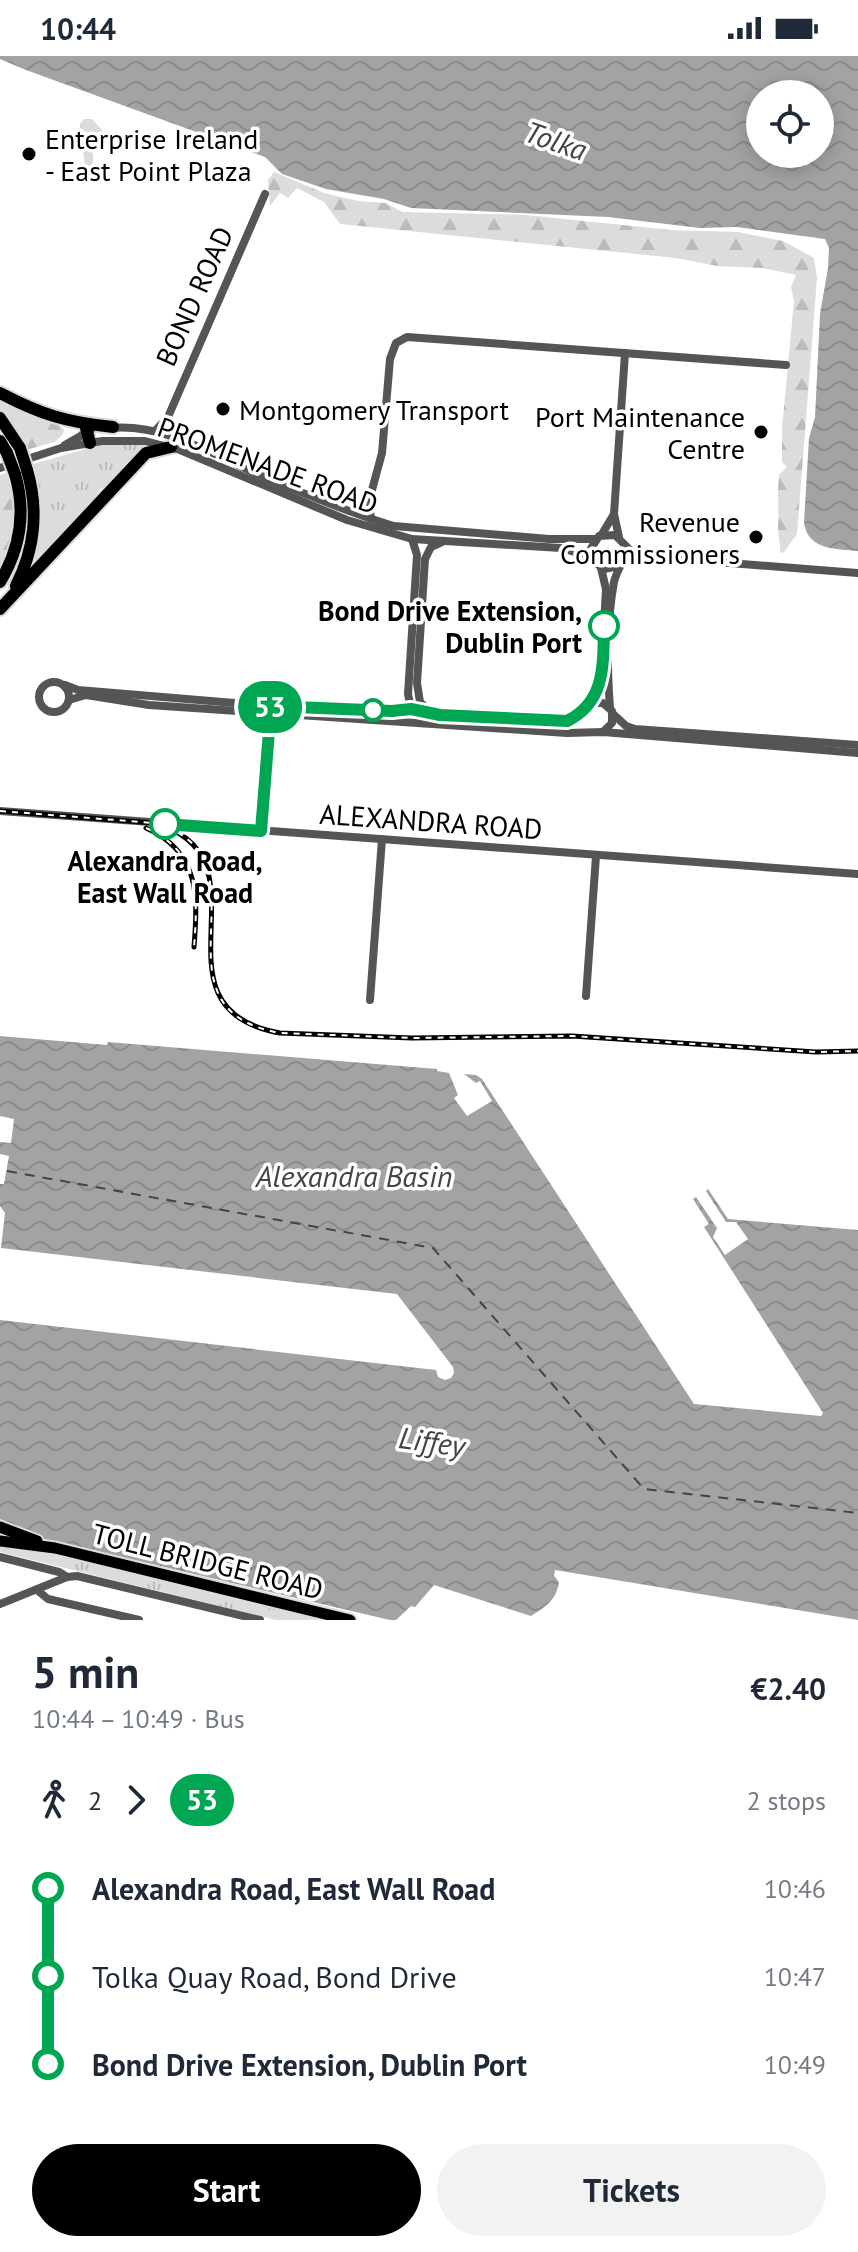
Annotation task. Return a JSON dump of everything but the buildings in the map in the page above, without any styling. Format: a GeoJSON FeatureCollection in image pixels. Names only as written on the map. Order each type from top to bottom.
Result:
{"type":"FeatureCollection","features":[{"type":"Feature","properties":{"kind":"highway"},"geometry":{"type":"LineString","coordinates":[[0,393],[87,433],[113,427]]}},
{"type":"Feature","properties":{"kind":"highway"},"geometry":{"type":"LineString","coordinates":[[0,418],[34,500],[33,542],[27,564],[0,609]]}},
{"type":"Feature","properties":{"kind":"highway"},"geometry":{"type":"LineString","coordinates":[[0,441],[13,450]]}},
{"type":"Feature","properties":{"kind":"highway"},"geometry":{"type":"LineString","coordinates":[[0,609],[146,453],[171,441]]}},
{"type":"Feature","properties":{"kind":"highway"},"geometry":{"type":"LineString","coordinates":[[0,582],[11,565],[19,532],[21,472]]}},
{"type":"Feature","properties":{"kind":"main road","name":"TOLL BRIDGE ROAD"},"geometry":{"type":"LineString","coordinates":[[0,1527],[55,1548]]}},
{"type":"Feature","properties":{"kind":"main road","name":"TOLL BRIDGE ROAD"},"geometry":{"type":"LineString","coordinates":[[0,1541],[55,1548],[350,1620]]}},
{"type":"Feature","properties":{"kind":"street","name":"BOND ROAD"},"geometry":{"type":"LineString","coordinates":[[155,431],[168,417],[265,194]]}},
{"type":"Feature","properties":{"kind":"street"},"geometry":{"type":"LineString","coordinates":[[371,519],[369,501],[382,453],[390,359],[396,343],[403,339],[422,337],[786,365]]}},
{"type":"Feature","properties":{"kind":"street"},"geometry":{"type":"LineString","coordinates":[[625,353],[614,514],[619,537],[625,546],[640,556],[858,573]]}},
{"type":"Feature","properties":{"kind":"street"},"geometry":{"type":"LineString","coordinates":[[168,417],[171,441]]}},
{"type":"Feature","properties":{"kind":"street","name":"PROMENADE ROAD"},"geometry":{"type":"LineString","coordinates":[[113,427],[155,431],[347,520],[412,539],[449,540]]}},
{"type":"Feature","properties":{"kind":"street","name":"PROMENADE ROAD"},"geometry":{"type":"LineString","coordinates":[[0,468],[61,448],[87,433],[171,441],[220,455],[278,483],[371,519],[427,530],[580,541],[598,537]]}},
{"type":"Feature","properties":{"kind":"street"},"geometry":{"type":"LineString","coordinates":[[341,507],[362,507],[369,501]]}},
{"type":"Feature","properties":{"kind":"street"},"geometry":{"type":"LineString","coordinates":[[591,557],[598,537],[614,514]]}},
{"type":"Feature","properties":{"kind":"street"},"geometry":{"type":"LineString","coordinates":[[598,537],[612,534],[619,537]]}},
{"type":"Feature","properties":{"kind":"street"},"geometry":{"type":"LineString","coordinates":[[412,539],[417,555],[408,694],[411,709],[424,723]]}},
{"type":"Feature","properties":{"kind":"street"},"geometry":{"type":"LineString","coordinates":[[379,710],[428,710],[440,715],[561,723],[582,713],[600,688],[606,589],[601,568],[591,557],[561,548],[449,540],[431,547],[425,559],[417,683],[420,702],[428,710]]}},
{"type":"Feature","properties":{"kind":"street"},"geometry":{"type":"LineString","coordinates":[[603,732],[612,723],[614,583],[625,556],[625,546]]}},
{"type":"Feature","properties":{"kind":"street"},"geometry":{"type":"LineString","coordinates":[[601,568],[619,566]]}},
{"type":"Feature","properties":{"kind":"street"},"geometry":{"type":"LineString","coordinates":[[65,685],[69,691],[66,707],[56,712],[46,710],[40,703],[39,693],[46,683],[57,682],[82,690],[270,710]]}},
{"type":"Feature","properties":{"kind":"street"},"geometry":{"type":"LineString","coordinates":[[363,714],[393,706],[408,694]]}},
{"type":"Feature","properties":{"kind":"street"},"geometry":{"type":"LineString","coordinates":[[69,700],[92,696],[149,705],[363,714],[424,723],[581,734],[603,732],[858,753]]}},
{"type":"Feature","properties":{"kind":"street"},"geometry":{"type":"LineString","coordinates":[[591,703],[603,703],[626,726],[635,729],[858,745]]}},
{"type":"Feature","properties":{"kind":"street"},"geometry":{"type":"LineString","coordinates":[[261,831],[270,710]]}},
{"type":"Feature","properties":{"kind":"street"},"geometry":{"type":"LineString","coordinates":[[582,713],[582,722],[591,732]]}},
{"type":"Feature","properties":{"kind":"street","name":"ALEXANDRA ROAD"},"geometry":{"type":"LineString","coordinates":[[0,811],[858,874]]}},
{"type":"Feature","properties":{"kind":"street"},"geometry":{"type":"LineString","coordinates":[[370,1000],[382,839]]}},
{"type":"Feature","properties":{"kind":"street"},"geometry":{"type":"LineString","coordinates":[[586,996],[596,856]]}},
{"type":"Feature","properties":{"kind":"street"},"geometry":{"type":"LineString","coordinates":[[0,1557],[59,1572],[67,1577]]}},
{"type":"Feature","properties":{"kind":"street"},"geometry":{"type":"LineString","coordinates":[[0,1604],[67,1577],[77,1576],[260,1620]]}},
{"type":"Feature","properties":{"kind":"street"},"geometry":{"type":"LineString","coordinates":[[37,1590],[48,1599],[139,1620]]}},
{"type":"Feature","properties":{"kind":"green space"},"geometry":{"type":"Polygon","coordinates":[[[84,119],[92,119],[103,131],[93,146],[93,168],[89,173],[72,169],[64,173],[69,159],[72,165],[85,167],[80,124],[84,119]]]}},
{"type":"Feature","properties":{"kind":"green space"},"geometry":{"type":"Polygon","coordinates":[[[274,172],[324,193],[385,203],[403,212],[526,215],[671,230],[738,232],[783,241],[814,258],[817,278],[797,534],[780,553],[778,482],[779,475],[787,467],[782,462],[782,429],[794,301],[791,287],[796,275],[676,258],[340,224],[324,202],[297,188],[288,198],[280,193],[270,206],[268,180],[274,172]]]}},
{"type":"Feature","properties":{"kind":"green space"},"geometry":{"type":"Polygon","coordinates":[[[0,399],[57,425],[64,429],[63,434],[55,442],[26,450],[0,413],[0,399]]]}},
{"type":"Feature","properties":{"kind":"green space"},"geometry":{"type":"Polygon","coordinates":[[[103,444],[144,445],[29,569],[37,516],[33,464],[103,444]]]}},
{"type":"Feature","properties":{"kind":"green space"},"geometry":{"type":"Polygon","coordinates":[[[6,473],[11,477],[14,516],[0,576],[0,475],[6,473]]]}},
{"type":"Feature","properties":{"kind":"green space"},"geometry":{"type":"Polygon","coordinates":[[[0,1548],[78,1558],[339,1620],[276,1620],[0,1552],[0,1548]]]}},
{"type":"Feature","properties":{"kind":"water","name":"Tolka"},"geometry":{"type":"Polygon","coordinates":[[[0,56],[858,56],[858,551],[817,543],[806,531],[804,522],[809,438],[815,417],[820,314],[828,268],[829,248],[825,239],[737,227],[700,228],[608,217],[411,208],[384,199],[326,189],[282,174],[265,157],[0,59],[0,56]]]}},
{"type":"Feature","properties":{"kind":"water"},"geometry":{"type":"Polygon","coordinates":[[[0,1036],[437,1069],[449,1073],[458,1095],[454,1098],[467,1116],[492,1101],[480,1081],[476,1083],[464,1074],[476,1075],[482,1079],[694,1404],[821,1416],[823,1413],[704,1227],[709,1224],[693,1199],[696,1197],[717,1228],[713,1237],[725,1255],[748,1239],[736,1222],[726,1222],[706,1191],[708,1189],[728,1219],[858,1230],[858,1620],[555,1570],[554,1576],[559,1582],[553,1598],[531,1616],[434,1585],[415,1607],[411,1606],[396,1620],[390,1620],[40,1538],[0,1519],[0,1320],[436,1370],[438,1377],[445,1380],[454,1373],[453,1367],[397,1294],[1,1248],[5,1213],[0,1206],[0,1184],[4,1184],[9,1156],[0,1154],[0,1142],[11,1143],[14,1119],[0,1116],[0,1036]]]}},
{"type":"Feature","properties":{"kind":"ferry route"},"geometry":{"type":"LineString","coordinates":[[7,1171],[433,1248],[644,1489],[858,1513]]}},
{"type":"Feature","properties":{"kind":"railway"},"geometry":{"type":"LineString","coordinates":[[0,811],[154,823],[189,841],[206,867],[211,898],[211,965],[219,994],[239,1018],[280,1033],[412,1038],[572,1036],[816,1052],[858,1051]]}},
{"type":"Feature","properties":{"kind":"railway"},"geometry":{"type":"LineString","coordinates":[[146,828],[177,850],[192,877],[196,910],[194,947]]}},
{"type":"Feature","properties":{"kind":"bus line","name":"53"},"geometry":{"type":"LineString","coordinates":[[165,824],[261,831],[271,706],[392,711],[411,709],[428,710],[440,715],[561,723],[575,718],[591,703],[600,688],[604,626]]}},
{"type":"Feature","properties":{"kind":"place","name":"Enterprise Ireland - East Point Plaza"},"geometry":{"type":"Point","coordinates":[29,154]}},
{"type":"Feature","properties":{"kind":"place","name":"Montgomery Transport"},"geometry":{"type":"Point","coordinates":[223,409]}},
{"type":"Feature","properties":{"kind":"place","name":"Port Maintenance Centre"},"geometry":{"type":"Point","coordinates":[761,432]}},
{"type":"Feature","properties":{"kind":"place","name":"Revenue Commissioners"},"geometry":{"type":"Point","coordinates":[756,537]}},
{"type":"Feature","properties":{"kind":"place","name":"Bond Drive Extension, Dublin Port"},"geometry":{"type":"Point","coordinates":[604,626]}},
{"type":"Feature","properties":{"kind":"place","name":"Alexandra Road, East Wall Road"},"geometry":{"type":"Point","coordinates":[165,824]}},
{"type":"Feature","properties":{"kind":"water label","name":"Alexandra Basin"},"geometry":{"type":"Point","coordinates":[354,1175]}},
{"type":"Feature","properties":{"kind":"water label","name":"Liffey"},"geometry":{"type":"Point","coordinates":[432,1441]}}]}
